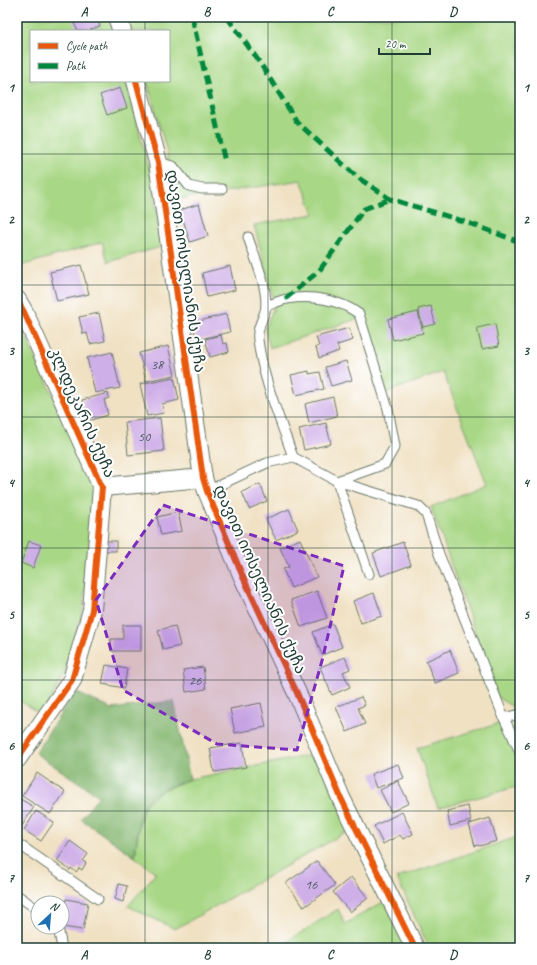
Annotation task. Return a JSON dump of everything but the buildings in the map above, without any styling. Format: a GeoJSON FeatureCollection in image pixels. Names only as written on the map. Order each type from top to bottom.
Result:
{"type":"FeatureCollection","features":[{"type":"Feature","properties":{"kind":"street"},"geometry":{"type":"LineString","coordinates":[[117,17],[122,30]]}},
{"type":"Feature","properties":{"kind":"street","name":"დავით იოსელიანის ქუჩა"},"geometry":{"type":"LineString","coordinates":[[136,82],[158,162],[205,484],[243,577],[297,693],[341,798],[415,948]]}},
{"type":"Feature","properties":{"kind":"street","name":"კლდეკარის ქუჩა"},"geometry":{"type":"LineString","coordinates":[[17,300],[27,319],[102,487],[92,610],[72,680],[17,759]]}},
{"type":"Feature","properties":{"kind":"street"},"geometry":{"type":"LineString","coordinates":[[102,487],[205,484]]}},
{"type":"Feature","properties":{"kind":"lane"},"geometry":{"type":"LineString","coordinates":[[158,162],[173,166],[189,186],[202,189],[222,189]]}},
{"type":"Feature","properties":{"kind":"lane"},"geometry":{"type":"LineString","coordinates":[[248,237],[263,281],[266,306],[259,323],[258,338],[261,360],[293,457]]}},
{"type":"Feature","properties":{"kind":"lane"},"geometry":{"type":"LineString","coordinates":[[266,306],[285,299],[301,298],[336,301],[348,306],[359,314],[388,409],[395,446],[385,464],[336,481]]}},
{"type":"Feature","properties":{"kind":"lane"},"geometry":{"type":"LineString","coordinates":[[205,484],[267,463],[293,457],[336,481],[404,503],[418,506],[426,514],[439,554],[504,718],[520,752]]}},
{"type":"Feature","properties":{"kind":"lane"},"geometry":{"type":"LineString","coordinates":[[336,481],[369,574]]}},
{"type":"Feature","properties":{"kind":"lane"},"geometry":{"type":"LineString","coordinates":[[504,718],[520,714]]}},
{"type":"Feature","properties":{"kind":"lane"},"geometry":{"type":"LineString","coordinates":[[17,843],[98,899]]}},
{"type":"Feature","properties":{"kind":"lane"},"geometry":{"type":"LineString","coordinates":[[17,895],[30,904]]}},
{"type":"Feature","properties":{"kind":"lane"},"geometry":{"type":"LineString","coordinates":[[60,935],[62,948]]}},
{"type":"Feature","properties":{"kind":"highlighted area"},"geometry":{"type":"Polygon","coordinates":[[[163,505],[344,566],[323,657],[297,750],[217,744],[123,690],[96,600],[163,505]]]}},
{"type":"Feature","properties":{"kind":"green space"},"geometry":{"type":"Polygon","coordinates":[[[17,17],[109,17],[113,30],[30,30],[30,82],[126,82],[153,184],[161,247],[108,262],[102,242],[17,267],[17,17]]]}},
{"type":"Feature","properties":{"kind":"green space"},"geometry":{"type":"Polygon","coordinates":[[[125,17],[520,17],[520,706],[515,708],[498,698],[431,507],[487,484],[443,372],[382,394],[360,318],[270,348],[265,329],[275,304],[254,225],[314,214],[301,180],[174,200],[167,152],[147,82],[170,82],[170,30],[131,30],[125,17]]]}},
{"type":"Feature","properties":{"kind":"green space"},"geometry":{"type":"Polygon","coordinates":[[[17,318],[96,487],[83,609],[64,675],[42,715],[17,699],[17,318]]]}},
{"type":"Feature","properties":{"kind":"green space"},"geometry":{"type":"Polygon","coordinates":[[[75,692],[112,709],[174,701],[190,779],[159,792],[144,805],[139,824],[135,857],[81,819],[99,796],[35,753],[75,692]]]}},
{"type":"Feature","properties":{"kind":"green space"},"geometry":{"type":"Polygon","coordinates":[[[504,722],[520,763],[520,786],[438,808],[417,748],[504,722]]]}},
{"type":"Feature","properties":{"kind":"green space"},"geometry":{"type":"Polygon","coordinates":[[[317,754],[350,830],[175,929],[128,906],[156,873],[135,857],[140,821],[145,804],[163,790],[190,779],[317,754]]]}},
{"type":"Feature","properties":{"kind":"green space"},"geometry":{"type":"Polygon","coordinates":[[[520,836],[520,948],[429,948],[397,878],[520,836]]]}},
{"type":"Feature","properties":{"kind":"green space"},"geometry":{"type":"Polygon","coordinates":[[[385,901],[407,948],[277,948],[338,909],[345,924],[385,901]]]}},
{"type":"Feature","properties":{"kind":"marked path"},"geometry":{"type":"LineString","coordinates":[[192,17],[225,162]]}},
{"type":"Feature","properties":{"kind":"marked path"},"geometry":{"type":"LineString","coordinates":[[227,17],[260,63],[297,122],[357,177],[390,199],[463,221],[520,242]]}},
{"type":"Feature","properties":{"kind":"marked path"},"geometry":{"type":"LineString","coordinates":[[285,299],[319,271],[364,209],[390,199]]}},
{"type":"Feature","properties":{"kind":"cycle path"},"geometry":{"type":"LineString","coordinates":[[136,82],[158,162],[203,478],[207,491],[243,577],[297,693],[341,798],[415,948]]}},
{"type":"Feature","properties":{"kind":"cycle path"},"geometry":{"type":"LineString","coordinates":[[17,300],[24,312],[102,487],[92,610],[72,680],[17,759]]}}]}
